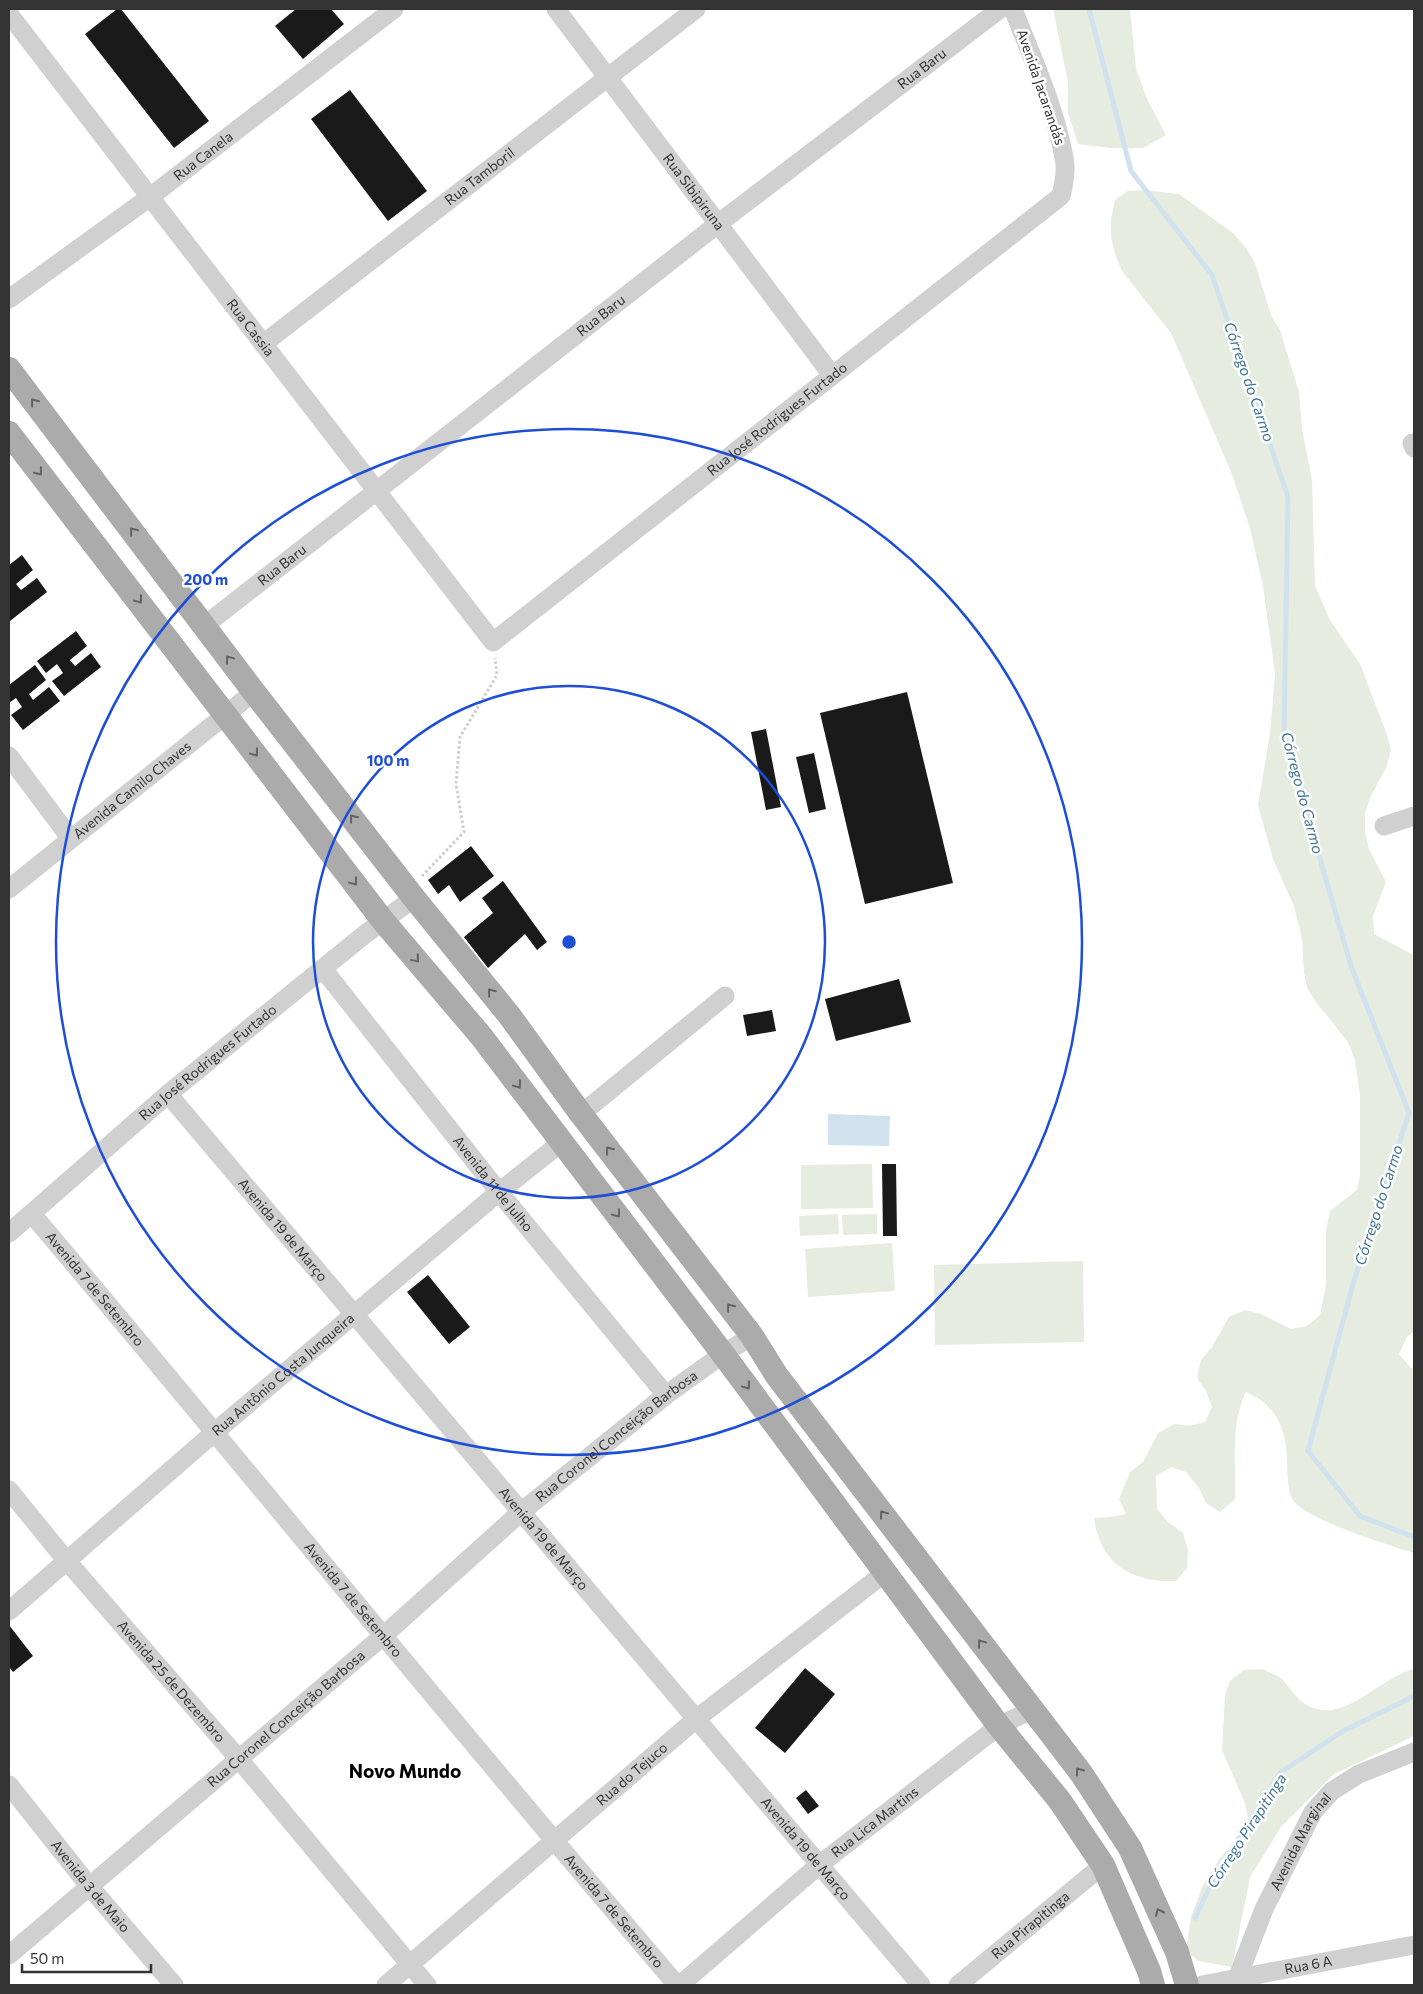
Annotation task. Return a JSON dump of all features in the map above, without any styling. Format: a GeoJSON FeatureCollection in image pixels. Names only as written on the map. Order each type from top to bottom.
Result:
{"type":"FeatureCollection","features":[{"type":"Feature","properties":{"kind":"main road"},"geometry":{"type":"LineString","coordinates":[[9,369],[254,692],[417,889],[581,1114],[752,1336],[777,1376],[1081,1773],[1130,1848],[1177,1952],[1188,1985]]}},
{"type":"Feature","properties":{"kind":"main road"},"geometry":{"type":"LineString","coordinates":[[9,433],[384,922],[481,1036],[723,1354],[999,1726],[1060,1801],[1103,1865],[1149,1971],[1153,1985]]}},
{"type":"Feature","properties":{"kind":"main road"},"geometry":{"type":"LineString","coordinates":[[481,1036],[509,1015]]}},
{"type":"Feature","properties":{"kind":"street","name":"Rua Canela"},"geometry":{"type":"LineString","coordinates":[[9,299],[150,197],[394,9]]}},
{"type":"Feature","properties":{"kind":"street","name":"Rua Sibipiruna"},"geometry":{"type":"LineString","coordinates":[[556,9],[832,375]]}},
{"type":"Feature","properties":{"kind":"street","name":"Rua Tamboril"},"geometry":{"type":"LineString","coordinates":[[263,344],[696,9]]}},
{"type":"Feature","properties":{"kind":"street","name":"Rua Baru"},"geometry":{"type":"LineString","coordinates":[[204,626],[719,223],[1000,9]]}},
{"type":"Feature","properties":{"kind":"street","name":"Avenida Jacarandás"},"geometry":{"type":"LineString","coordinates":[[1013,9],[1044,88],[1065,159],[1065,183],[1061,196]]}},
{"type":"Feature","properties":{"kind":"street","name":"Rua Cassia"},"geometry":{"type":"LineString","coordinates":[[9,14],[493,642]]}},
{"type":"Feature","properties":{"kind":"street","name":"Rua José Rodrigues Furtado"},"geometry":{"type":"LineString","coordinates":[[493,642],[1061,196]]}},
{"type":"Feature","properties":{"kind":"street","name":"Avenida Camilo Chaves"},"geometry":{"type":"LineString","coordinates":[[9,889],[254,692]]}},
{"type":"Feature","properties":{"kind":"street"},"geometry":{"type":"LineString","coordinates":[[9,756],[71,839]]}},
{"type":"Feature","properties":{"kind":"street"},"geometry":{"type":"LineString","coordinates":[[1384,826],[1414,816]]}},
{"type":"Feature","properties":{"kind":"street","name":"Rua José Rodrigues Furtado"},"geometry":{"type":"LineString","coordinates":[[9,1233],[168,1094],[364,935],[384,922],[417,889]]}},
{"type":"Feature","properties":{"kind":"street","name":"Avenida 11 de Julho"},"geometry":{"type":"LineString","coordinates":[[324,969],[499,1192],[666,1396]]}},
{"type":"Feature","properties":{"kind":"street"},"geometry":{"type":"LineString","coordinates":[[581,1114],[725,996]]}},
{"type":"Feature","properties":{"kind":"street","name":"Avenida 19 de Março"},"geometry":{"type":"LineString","coordinates":[[168,1094],[920,1985]]}},
{"type":"Feature","properties":{"kind":"street","name":"Rua Antônio Costa Junqueira"},"geometry":{"type":"LineString","coordinates":[[9,1611],[216,1431],[499,1192],[562,1142]]}},
{"type":"Feature","properties":{"kind":"street","name":"Avenida 7 de Setembro"},"geometry":{"type":"LineString","coordinates":[[32,1214],[216,1431],[554,1842],[679,1985]]}},
{"type":"Feature","properties":{"kind":"street","name":"Rua Coronel Conceição Barbosa"},"geometry":{"type":"LineString","coordinates":[[9,1955],[383,1636],[521,1512],[666,1396],[723,1354],[752,1336]]}},
{"type":"Feature","properties":{"kind":"street","name":"Avenida 25 de Dezembro"},"geometry":{"type":"LineString","coordinates":[[9,1490],[66,1560],[238,1758],[427,1985]]}},
{"type":"Feature","properties":{"kind":"street","name":"Rua do Tejuco"},"geometry":{"type":"LineString","coordinates":[[386,1985],[696,1719],[886,1572]]}},
{"type":"Feature","properties":{"kind":"street","name":"Rua Lica Martins"},"geometry":{"type":"LineString","coordinates":[[679,1985],[819,1865],[999,1726],[1032,1709]]}},
{"type":"Feature","properties":{"kind":"street","name":"Avenida Marginal"},"geometry":{"type":"LineString","coordinates":[[1237,1979],[1264,1909],[1313,1812],[1332,1791],[1359,1774],[1414,1752]]}},
{"type":"Feature","properties":{"kind":"street","name":"Avenida 3 de Maio"},"geometry":{"type":"LineString","coordinates":[[9,1785],[90,1887],[174,1985]]}},
{"type":"Feature","properties":{"kind":"street","name":"Rua Pirapitinga"},"geometry":{"type":"LineString","coordinates":[[958,1985],[1103,1865]]}},
{"type":"Feature","properties":{"kind":"street","name":"Rua 6 A"},"geometry":{"type":"LineString","coordinates":[[1202,1985],[1414,1945]]}},
{"type":"Feature","properties":{"kind":"path"},"geometry":{"type":"LineString","coordinates":[[417,889],[423,873],[464,832],[456,784],[460,737],[496,675],[493,642]]}},
{"type":"Feature","properties":{"kind":"shaded area"},"geometry":{"type":"Polygon","coordinates":[[[1053,9],[1130,9],[1136,68],[1147,99],[1166,135],[1143,148],[1110,148],[1078,144],[1068,113],[1068,82],[1053,9]]]}},
{"type":"Feature","properties":{"kind":"shaded area"},"geometry":{"type":"Polygon","coordinates":[[[1145,190],[1179,194],[1233,233],[1246,248],[1255,263],[1271,315],[1280,330],[1299,392],[1302,429],[1312,480],[1315,586],[1330,620],[1360,664],[1391,750],[1387,766],[1370,798],[1365,814],[1365,832],[1369,849],[1386,882],[1373,916],[1374,934],[1414,955],[1414,1331],[1407,1337],[1399,1354],[1414,1369],[1414,1553],[1349,1531],[1300,1507],[1293,1500],[1290,1492],[1287,1454],[1283,1431],[1279,1421],[1266,1405],[1246,1392],[1241,1404],[1236,1431],[1235,1499],[1220,1512],[1206,1503],[1199,1488],[1186,1472],[1171,1467],[1156,1476],[1157,1509],[1168,1522],[1183,1533],[1188,1549],[1187,1568],[1176,1581],[1160,1581],[1145,1578],[1121,1568],[1103,1548],[1097,1534],[1094,1518],[1126,1514],[1119,1499],[1130,1472],[1143,1462],[1158,1433],[1174,1424],[1189,1426],[1205,1422],[1212,1407],[1206,1391],[1197,1378],[1201,1360],[1212,1347],[1229,1317],[1245,1310],[1261,1314],[1291,1329],[1307,1326],[1320,1315],[1326,1285],[1326,1231],[1330,1211],[1357,1190],[1360,1175],[1360,1095],[1355,1060],[1348,1042],[1307,988],[1302,939],[1294,906],[1273,859],[1258,805],[1270,734],[1275,674],[1263,586],[1250,528],[1232,474],[1171,333],[1122,271],[1115,254],[1111,237],[1111,219],[1115,200],[1128,191],[1145,190]]]}},
{"type":"Feature","properties":{"kind":"shaded area"},"geometry":{"type":"Polygon","coordinates":[[[872,1164],[873,1208],[801,1209],[801,1165],[872,1164]]]}},
{"type":"Feature","properties":{"kind":"shaded area"},"geometry":{"type":"Polygon","coordinates":[[[838,1214],[839,1234],[800,1236],[799,1216],[838,1214]]]}},
{"type":"Feature","properties":{"kind":"shaded area"},"geometry":{"type":"Polygon","coordinates":[[[877,1214],[877,1234],[843,1235],[842,1215],[877,1214]]]}},
{"type":"Feature","properties":{"kind":"shaded area"},"geometry":{"type":"Polygon","coordinates":[[[892,1243],[895,1291],[808,1297],[805,1249],[892,1243]]]}},
{"type":"Feature","properties":{"kind":"shaded area"},"geometry":{"type":"Polygon","coordinates":[[[1083,1261],[1084,1342],[935,1345],[934,1265],[1083,1261]]]}},
{"type":"Feature","properties":{"kind":"shaded area"},"geometry":{"type":"Polygon","coordinates":[[[1263,1669],[1282,1679],[1305,1704],[1319,1710],[1333,1710],[1347,1706],[1387,1681],[1414,1669],[1414,1736],[1334,1774],[1281,1827],[1250,1877],[1232,1967],[1198,1961],[1186,1950],[1191,1917],[1203,1885],[1220,1858],[1242,1833],[1248,1819],[1245,1803],[1222,1750],[1225,1695],[1230,1681],[1244,1670],[1263,1669]]]}},
{"type":"Feature","properties":{"kind":"water"},"geometry":{"type":"Polygon","coordinates":[[[828,1114],[890,1116],[889,1146],[828,1145],[828,1114]]]}},
{"type":"Feature","properties":{"kind":"building"},"geometry":{"type":"Polygon","coordinates":[[[117,9],[121,9],[209,121],[174,148],[85,34],[117,9]]]}},
{"type":"Feature","properties":{"kind":"building"},"geometry":{"type":"Polygon","coordinates":[[[296,9],[331,9],[344,24],[303,59],[275,26],[296,9]]]}},
{"type":"Feature","properties":{"kind":"building"},"geometry":{"type":"Polygon","coordinates":[[[350,90],[427,191],[388,221],[311,119],[350,90]]]}},
{"type":"Feature","properties":{"kind":"building"},"geometry":{"type":"Polygon","coordinates":[[[22,555],[33,570],[16,584],[21,590],[37,578],[47,592],[10,621],[9,565],[22,555]]]}},
{"type":"Feature","properties":{"kind":"building"},"geometry":{"type":"Polygon","coordinates":[[[76,631],[87,646],[70,660],[75,666],[91,653],[101,667],[64,696],[52,681],[63,673],[57,664],[46,673],[37,661],[76,631]]]}},
{"type":"Feature","properties":{"kind":"building"},"geometry":{"type":"Polygon","coordinates":[[[35,665],[46,680],[29,694],[33,700],[49,687],[60,701],[23,730],[11,715],[22,707],[16,698],[9,703],[9,685],[35,665]]]}},
{"type":"Feature","properties":{"kind":"building"},"geometry":{"type":"Polygon","coordinates":[[[907,692],[953,883],[865,904],[820,713],[907,692]]]}},
{"type":"Feature","properties":{"kind":"building"},"geometry":{"type":"Polygon","coordinates":[[[766,729],[781,807],[766,810],[751,732],[766,729]]]}},
{"type":"Feature","properties":{"kind":"building"},"geometry":{"type":"Polygon","coordinates":[[[814,753],[826,809],[809,813],[796,757],[814,753]]]}},
{"type":"Feature","properties":{"kind":"building"},"geometry":{"type":"Polygon","coordinates":[[[471,846],[494,876],[460,902],[449,885],[438,894],[428,880],[471,846]]]}},
{"type":"Feature","properties":{"kind":"building"},"geometry":{"type":"Polygon","coordinates":[[[503,881],[547,942],[537,950],[525,934],[488,968],[464,937],[493,913],[482,898],[503,881]]]}},
{"type":"Feature","properties":{"kind":"building"},"geometry":{"type":"Polygon","coordinates":[[[899,979],[911,1022],[836,1041],[825,999],[899,979]]]}},
{"type":"Feature","properties":{"kind":"building"},"geometry":{"type":"Polygon","coordinates":[[[772,1010],[776,1031],[747,1036],[743,1015],[772,1010]]]}},
{"type":"Feature","properties":{"kind":"building"},"geometry":{"type":"Polygon","coordinates":[[[882,1164],[896,1164],[897,1236],[883,1236],[882,1164]]]}},
{"type":"Feature","properties":{"kind":"building"},"geometry":{"type":"Polygon","coordinates":[[[428,1275],[470,1327],[449,1344],[407,1292],[428,1275]]]}},
{"type":"Feature","properties":{"kind":"building"},"geometry":{"type":"Polygon","coordinates":[[[9,1625],[33,1656],[13,1672],[9,1667],[9,1625]]]}},
{"type":"Feature","properties":{"kind":"building"},"geometry":{"type":"Polygon","coordinates":[[[805,1668],[835,1694],[785,1753],[755,1728],[805,1668]]]}},
{"type":"Feature","properties":{"kind":"building"},"geometry":{"type":"Polygon","coordinates":[[[806,1790],[819,1806],[808,1814],[796,1798],[806,1790]]]}},
{"type":"Feature","properties":{"kind":"waterway","name":"Córrego do Carmo"},"geometry":{"type":"LineString","coordinates":[[1089,9],[1131,171],[1212,275],[1288,497],[1284,735],[1351,966],[1409,1113],[1353,1284],[1308,1451],[1360,1516],[1414,1537]]}},
{"type":"Feature","properties":{"kind":"waterway","name":"Córrego Pirapitinga"},"geometry":{"type":"LineString","coordinates":[[1195,1918],[1215,1876],[1281,1772],[1343,1731],[1414,1696]]}},
{"type":"Feature","properties":{"kind":"district","name":"Novo Mundo"},"geometry":{"type":"Point","coordinates":[405,1771]}}]}
